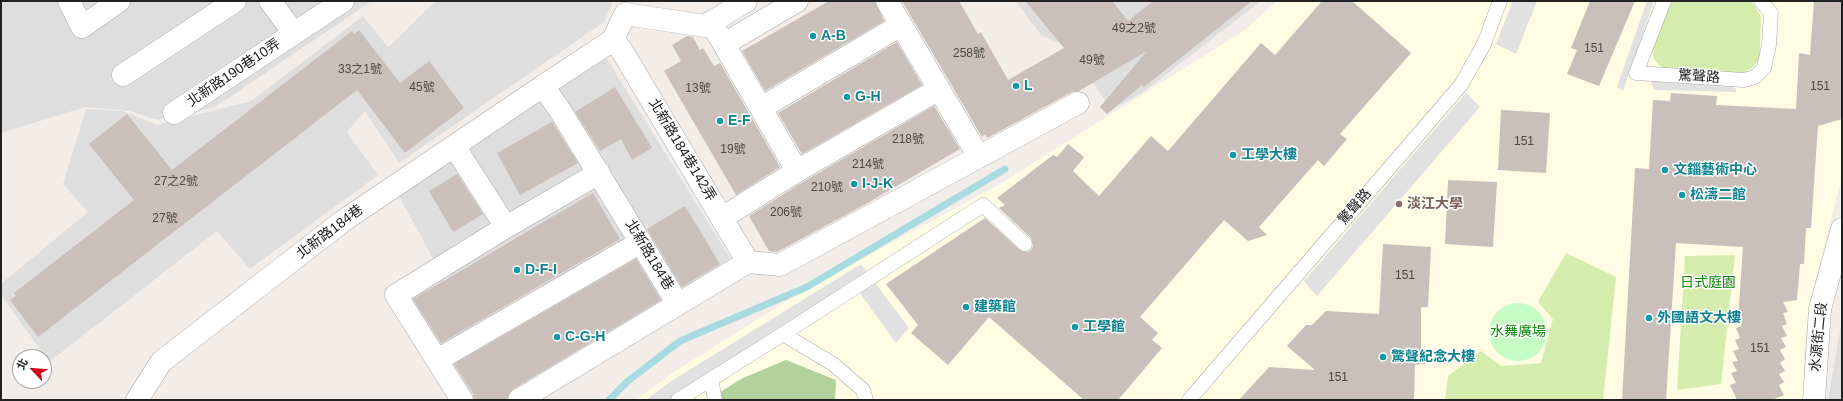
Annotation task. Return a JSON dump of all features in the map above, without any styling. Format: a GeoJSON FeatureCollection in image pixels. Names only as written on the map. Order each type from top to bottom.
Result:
{"type":"FeatureCollection","features":[{"type":"Feature","properties":{"kind":"street"},"geometry":{"type":"LineString","coordinates":[[69,1],[82,27],[119,1]]}},
{"type":"Feature","properties":{"kind":"street"},"geometry":{"type":"LineString","coordinates":[[123,75],[235,1]]}},
{"type":"Feature","properties":{"kind":"street","name":"北新路190巷10弄"},"geometry":{"type":"LineString","coordinates":[[270,1],[294,33]]}},
{"type":"Feature","properties":{"kind":"street","name":"北新路190巷10弄"},"geometry":{"type":"LineString","coordinates":[[174,113],[343,1]]}},
{"type":"Feature","properties":{"kind":"street"},"geometry":{"type":"LineString","coordinates":[[613,40],[627,7],[705,26],[746,1]]}},
{"type":"Feature","properties":{"kind":"street"},"geometry":{"type":"LineString","coordinates":[[724,44],[797,1]]}},
{"type":"Feature","properties":{"kind":"street"},"geometry":{"type":"LineString","coordinates":[[887,1],[979,157]]}},
{"type":"Feature","properties":{"kind":"street"},"geometry":{"type":"LineString","coordinates":[[711,22],[797,171]]}},
{"type":"Feature","properties":{"kind":"street"},"geometry":{"type":"LineString","coordinates":[[761,108],[901,25]]}},
{"type":"Feature","properties":{"kind":"street","name":"北新路184巷"},"geometry":{"type":"LineString","coordinates":[[137,400],[161,362],[343,221],[613,40]]}},
{"type":"Feature","properties":{"kind":"street","name":"北新路184巷142弄"},"geometry":{"type":"LineString","coordinates":[[613,40],[622,51],[748,262]]}},
{"type":"Feature","properties":{"kind":"street","name":"北新路184巷"},"geometry":{"type":"LineString","coordinates":[[543,86],[599,173],[678,304]]}},
{"type":"Feature","properties":{"kind":"street"},"geometry":{"type":"LineString","coordinates":[[722,218],[797,171],[939,89]]}},
{"type":"Feature","properties":{"kind":"street"},"geometry":{"type":"LineString","coordinates":[[519,400],[748,262],[780,265],[1078,103]]}},
{"type":"Feature","properties":{"kind":"street"},"geometry":{"type":"LineString","coordinates":[[454,146],[506,227]]}},
{"type":"Feature","properties":{"kind":"street"},"geometry":{"type":"LineString","coordinates":[[462,400],[396,294],[506,227],[599,173]]}},
{"type":"Feature","properties":{"kind":"street","name":"水源街二段"},"geometry":{"type":"LineString","coordinates":[[1814,400],[1820,309],[1842,229]]}},
{"type":"Feature","properties":{"kind":"street"},"geometry":{"type":"LineString","coordinates":[[437,360],[641,242]]}},
{"type":"Feature","properties":{"kind":"lane","name":"驚聲路"},"geometry":{"type":"LineString","coordinates":[[1189,400],[1460,85],[1484,44],[1500,1]]}},
{"type":"Feature","properties":{"kind":"lane","name":"驚聲路"},"geometry":{"type":"LineString","coordinates":[[1664,1],[1636,73],[1744,80],[1755,77],[1764,68],[1769,45],[1771,13],[1761,1]]}},
{"type":"Feature","properties":{"kind":"lane"},"geometry":{"type":"LineString","coordinates":[[678,400],[983,205],[1025,244]]}},
{"type":"Feature","properties":{"kind":"lane"},"geometry":{"type":"LineString","coordinates":[[783,334],[834,364],[864,390],[866,400]]}},
{"type":"Feature","properties":{"kind":"lane"},"geometry":{"type":"LineString","coordinates":[[711,379],[715,400]]}},
{"type":"Feature","properties":{"kind":"shaded area"},"geometry":{"type":"Polygon","coordinates":[[[1,1],[372,1],[215,107],[157,120],[130,111],[85,107],[1,133],[1,1]]]}},
{"type":"Feature","properties":{"kind":"shaded area"},"geometry":{"type":"Polygon","coordinates":[[[436,1],[613,1],[604,22],[399,163],[365,111],[347,132],[378,175],[250,269],[217,231],[52,360],[52,349],[40,349],[1,295],[1,284],[88,212],[63,184],[86,109],[123,111],[157,125],[251,101],[363,16],[388,47],[436,1]]]}},
{"type":"Feature","properties":{"kind":"shaded area"},"geometry":{"type":"Polygon","coordinates":[[[1015,1],[1261,1],[1146,90],[1112,110],[1067,46],[1042,36],[1015,1]]]}},
{"type":"Feature","properties":{"kind":"shaded area","name":"淡江大學"},"geometry":{"type":"Polygon","coordinates":[[[1277,1],[1842,1],[1842,177],[1810,300],[1804,352],[1803,400],[636,400],[674,372],[806,289],[995,187],[1245,30],[1277,1]]]}},
{"type":"Feature","properties":{"kind":"shaded area"},"geometry":{"type":"Polygon","coordinates":[[[1513,1],[1537,1],[1516,54],[1496,44],[1513,1]]]}},
{"type":"Feature","properties":{"kind":"shaded area"},"geometry":{"type":"Polygon","coordinates":[[[1647,1],[1654,1],[1623,91],[1617,87],[1647,1]]]}},
{"type":"Feature","properties":{"kind":"shaded area"},"geometry":{"type":"Polygon","coordinates":[[[604,54],[738,271],[535,400],[449,400],[383,290],[433,259],[397,192],[604,54]]]}},
{"type":"Feature","properties":{"kind":"shaded area"},"geometry":{"type":"Polygon","coordinates":[[[1651,81],[1733,84],[1737,92],[1654,90],[1651,81]]]}},
{"type":"Feature","properties":{"kind":"shaded area"},"geometry":{"type":"Polygon","coordinates":[[[1466,93],[1480,107],[1317,296],[1304,281],[1466,93]]]}},
{"type":"Feature","properties":{"kind":"shaded area"},"geometry":{"type":"Polygon","coordinates":[[[861,264],[909,328],[896,343],[854,285],[672,400],[646,400],[673,380],[861,264]]]}},
{"type":"Feature","properties":{"kind":"shaded area"},"geometry":{"type":"Polygon","coordinates":[[[1842,320],[1842,400],[1828,400],[1842,320]]]}},
{"type":"Feature","properties":{"kind":"green space"},"geometry":{"type":"Polygon","coordinates":[[[1672,1],[1749,1],[1753,3],[1761,17],[1760,52],[1758,61],[1752,68],[1742,74],[1669,70],[1660,66],[1654,59],[1652,49],[1672,1]]]}},
{"type":"Feature","properties":{"kind":"green space"},"geometry":{"type":"Polygon","coordinates":[[[1566,253],[1616,277],[1603,400],[1445,400],[1448,376],[1481,351],[1501,366],[1541,363],[1553,319],[1538,302],[1566,253]]]}},
{"type":"Feature","properties":{"kind":"green space","name":"日式庭園"},"geometry":{"type":"Polygon","coordinates":[[[1735,255],[1721,384],[1677,390],[1685,256],[1735,255]]]}},
{"type":"Feature","properties":{"kind":"green space","name":"水舞廣場"},"geometry":{"type":"Polygon","coordinates":[[[1518,303],[1529,305],[1542,316],[1545,321],[1547,332],[1545,343],[1534,356],[1529,359],[1518,361],[1507,359],[1494,348],[1491,343],[1489,332],[1491,321],[1502,308],[1507,305],[1518,303]]]}},
{"type":"Feature","properties":{"kind":"green space"},"geometry":{"type":"Polygon","coordinates":[[[786,360],[836,380],[835,400],[707,400],[743,378],[786,360]]]}},
{"type":"Feature","properties":{"kind":"building","name":"A-B"},"geometry":{"type":"Polygon","coordinates":[[[829,1],[875,1],[884,21],[765,91],[742,51],[829,1]]]}},
{"type":"Feature","properties":{"kind":"building"},"geometry":{"type":"Polygon","coordinates":[[[902,1],[959,1],[978,34],[981,32],[1008,80],[1064,48],[1025,1],[1112,1],[1128,21],[1153,1],[1252,1],[1144,87],[1142,85],[1107,114],[1100,107],[1147,51],[1079,91],[1072,92],[987,138],[985,134],[982,137],[902,1]]]}},
{"type":"Feature","properties":{"kind":"building"},"geometry":{"type":"Polygon","coordinates":[[[1322,1],[1352,1],[1411,53],[1340,134],[1347,139],[1324,166],[1318,160],[1259,227],[1267,235],[1248,241],[1224,220],[1140,317],[1158,333],[1152,340],[1162,348],[1118,400],[1084,400],[989,317],[948,365],[911,333],[918,325],[886,284],[985,218],[1020,250],[1027,252],[1031,250],[1033,246],[1031,238],[999,208],[1005,205],[997,198],[1053,155],[1057,157],[1068,144],[1084,157],[1073,171],[1099,196],[1151,136],[1168,151],[1261,43],[1275,55],[1322,1]]]}},
{"type":"Feature","properties":{"kind":"building"},"geometry":{"type":"Polygon","coordinates":[[[1590,1],[1635,1],[1599,86],[1567,74],[1577,50],[1571,48],[1590,1]]]}},
{"type":"Feature","properties":{"kind":"building"},"geometry":{"type":"Polygon","coordinates":[[[1814,1],[1842,1],[1842,119],[1818,126],[1811,228],[1806,228],[1804,264],[1800,264],[1797,300],[1783,302],[1788,312],[1783,313],[1787,324],[1782,326],[1787,336],[1781,338],[1786,347],[1780,350],[1785,359],[1780,363],[1785,371],[1779,374],[1784,382],[1779,385],[1784,395],[1772,400],[1737,400],[1730,385],[1736,383],[1731,373],[1737,371],[1732,362],[1738,361],[1733,351],[1739,349],[1735,340],[1740,338],[1736,328],[1742,326],[1738,319],[1743,247],[1676,243],[1666,400],[1622,400],[1635,168],[1649,169],[1653,100],[1670,101],[1671,93],[1717,96],[1716,105],[1796,109],[1799,53],[1810,55],[1814,1]]]}},
{"type":"Feature","properties":{"kind":"building"},"geometry":{"type":"Polygon","coordinates":[[[359,30],[400,83],[429,61],[464,108],[405,153],[357,90],[38,337],[10,300],[16,296],[14,293],[134,200],[89,144],[127,114],[172,170],[352,31],[354,34],[359,30]]]}},
{"type":"Feature","properties":{"kind":"building","name":"E-F"},"geometry":{"type":"Polygon","coordinates":[[[687,36],[693,37],[700,50],[703,48],[714,66],[720,63],[780,167],[736,195],[664,71],[681,61],[672,45],[687,36]]]}},
{"type":"Feature","properties":{"kind":"building","name":"G-H"},"geometry":{"type":"Polygon","coordinates":[[[897,42],[922,85],[802,154],[778,113],[897,42]]]}},
{"type":"Feature","properties":{"kind":"building"},"geometry":{"type":"Polygon","coordinates":[[[615,87],[652,148],[632,160],[621,139],[600,151],[575,112],[615,87]]]}},
{"type":"Feature","properties":{"kind":"building","name":"I-J-K"},"geometry":{"type":"Polygon","coordinates":[[[934,106],[960,149],[864,205],[777,252],[769,251],[749,216],[803,182],[934,106]]]}},
{"type":"Feature","properties":{"kind":"building"},"geometry":{"type":"Polygon","coordinates":[[[1501,110],[1550,113],[1546,173],[1498,170],[1501,110]]]}},
{"type":"Feature","properties":{"kind":"building"},"geometry":{"type":"Polygon","coordinates":[[[552,122],[578,163],[520,195],[497,153],[552,122]]]}},
{"type":"Feature","properties":{"kind":"building"},"geometry":{"type":"Polygon","coordinates":[[[457,174],[483,214],[453,232],[429,191],[457,174]]]}},
{"type":"Feature","properties":{"kind":"building"},"geometry":{"type":"Polygon","coordinates":[[[1448,180],[1497,182],[1493,247],[1445,244],[1448,180]]]}},
{"type":"Feature","properties":{"kind":"building","name":"D-F-I"},"geometry":{"type":"Polygon","coordinates":[[[593,193],[620,239],[441,343],[413,299],[593,193]]]}},
{"type":"Feature","properties":{"kind":"building"},"geometry":{"type":"Polygon","coordinates":[[[685,206],[720,264],[682,287],[647,229],[685,206]]]}},
{"type":"Feature","properties":{"kind":"building"},"geometry":{"type":"Polygon","coordinates":[[[1383,244],[1431,247],[1428,307],[1421,307],[1421,351],[1425,364],[1415,365],[1414,400],[1239,400],[1269,367],[1315,370],[1287,346],[1306,325],[1312,325],[1326,311],[1379,314],[1383,244]]]}},
{"type":"Feature","properties":{"kind":"building","name":"C-G-H"},"geometry":{"type":"Polygon","coordinates":[[[636,259],[661,300],[513,389],[506,400],[474,400],[473,393],[454,364],[636,259]]]}},
{"type":"Feature","properties":{"kind":"waterway"},"geometry":{"type":"LineString","coordinates":[[609,400],[628,381],[680,341],[807,287],[1005,169]]}},
{"type":"Feature","properties":{"kind":"place","name":"A-B"},"geometry":{"type":"Point","coordinates":[813,36]}},
{"type":"Feature","properties":{"kind":"place","name":"L"},"geometry":{"type":"Point","coordinates":[1016,86]}},
{"type":"Feature","properties":{"kind":"place","name":"G-H"},"geometry":{"type":"Point","coordinates":[847,97]}},
{"type":"Feature","properties":{"kind":"place","name":"E-F"},"geometry":{"type":"Point","coordinates":[720,121]}},
{"type":"Feature","properties":{"kind":"place","name":"工學大樓"},"geometry":{"type":"Point","coordinates":[1233,155]}},
{"type":"Feature","properties":{"kind":"place","name":"文錙藝術中心"},"geometry":{"type":"Point","coordinates":[1665,170]}},
{"type":"Feature","properties":{"kind":"place","name":"I-J-K"},"geometry":{"type":"Point","coordinates":[854,184]}},
{"type":"Feature","properties":{"kind":"place","name":"松濤二館"},"geometry":{"type":"Point","coordinates":[1682,195]}},
{"type":"Feature","properties":{"kind":"place","name":"淡江大學"},"geometry":{"type":"Point","coordinates":[1399,204]}},
{"type":"Feature","properties":{"kind":"place","name":"D-F-I"},"geometry":{"type":"Point","coordinates":[517,270]}},
{"type":"Feature","properties":{"kind":"place","name":"建築館"},"geometry":{"type":"Point","coordinates":[966,307]}},
{"type":"Feature","properties":{"kind":"place","name":"外國語文大樓"},"geometry":{"type":"Point","coordinates":[1649,318]}},
{"type":"Feature","properties":{"kind":"place","name":"工學館"},"geometry":{"type":"Point","coordinates":[1075,327]}},
{"type":"Feature","properties":{"kind":"place","name":"C-G-H"},"geometry":{"type":"Point","coordinates":[557,337]}},
{"type":"Feature","properties":{"kind":"place","name":"驚聲紀念大樓"},"geometry":{"type":"Point","coordinates":[1383,357]}}]}
